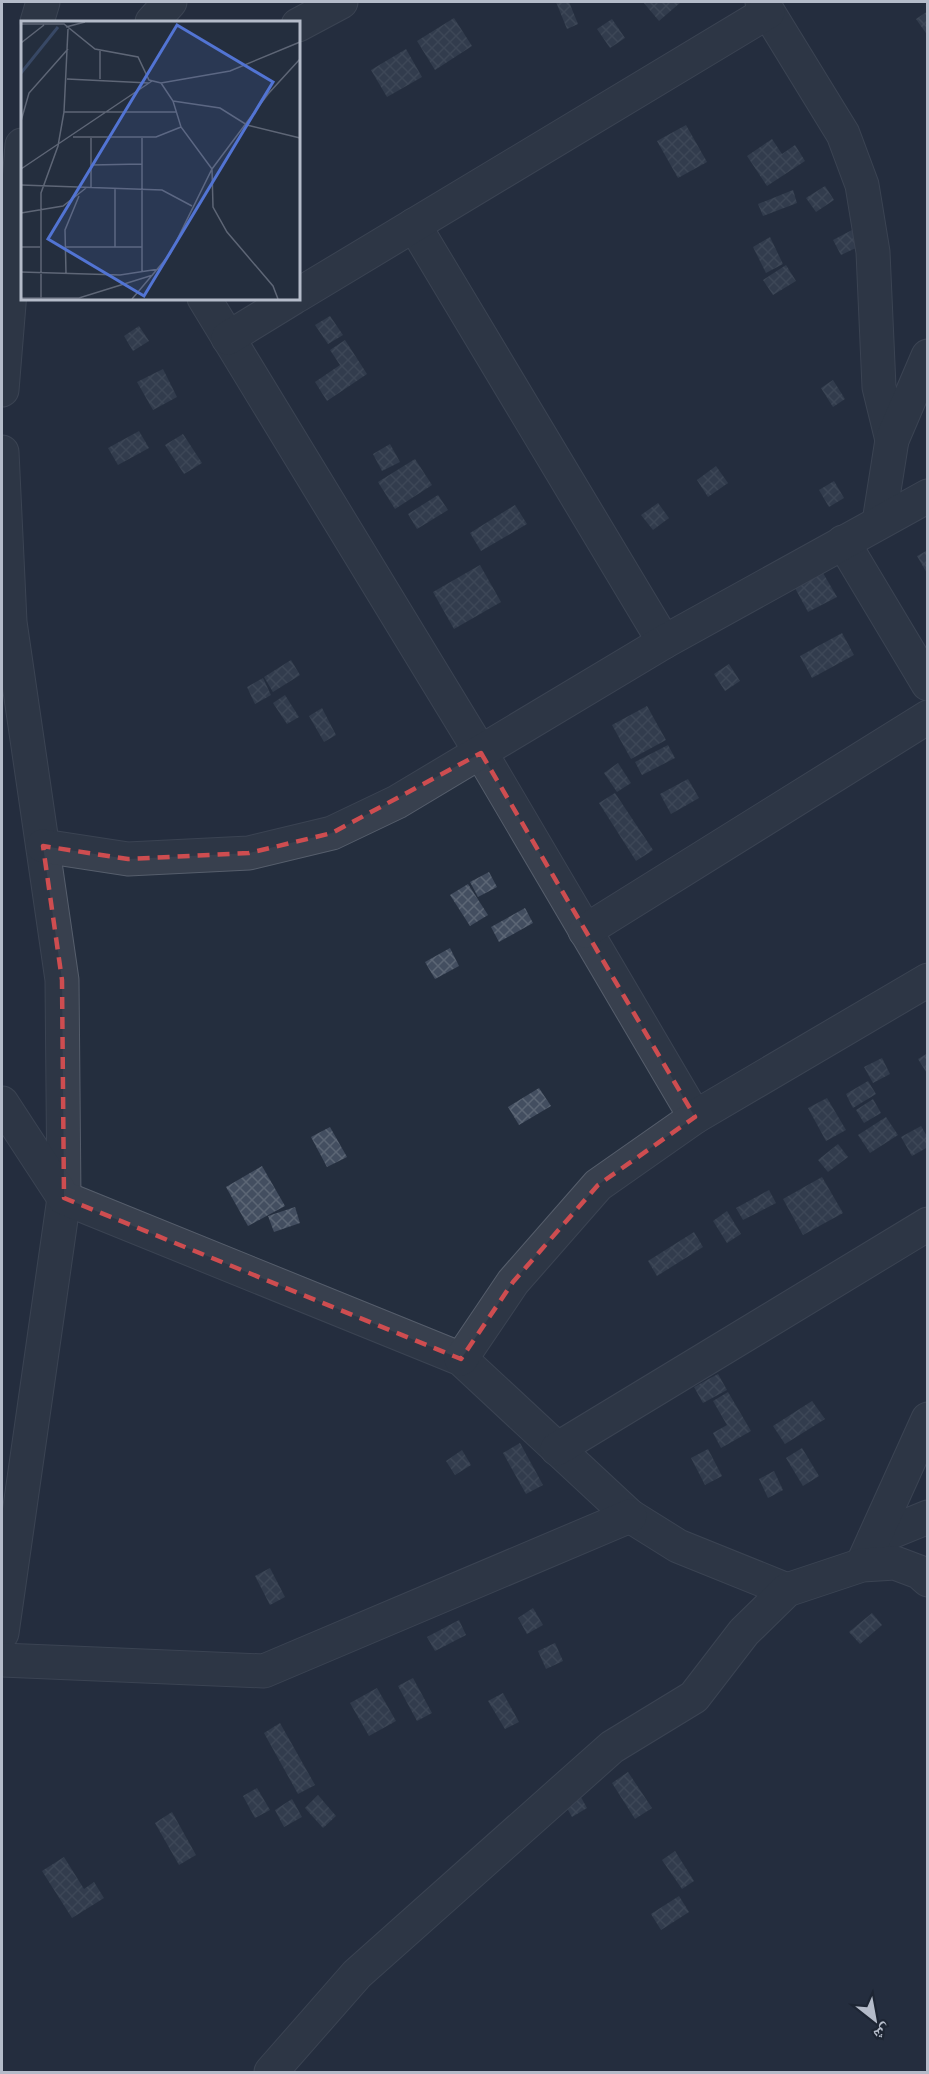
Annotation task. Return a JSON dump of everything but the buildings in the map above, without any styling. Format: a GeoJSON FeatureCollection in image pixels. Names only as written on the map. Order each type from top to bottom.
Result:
{"type":"FeatureCollection","features":[{"type":"Feature","properties":{"kind":"street"},"geometry":{"type":"LineString","coordinates":[[37,21],[43,2]]}},
{"type":"Feature","properties":{"kind":"street"},"geometry":{"type":"LineString","coordinates":[[153,21],[170,2]]}},
{"type":"Feature","properties":{"kind":"street"},"geometry":{"type":"LineString","coordinates":[[300,24],[341,2]]}},
{"type":"Feature","properties":{"kind":"street"},"geometry":{"type":"LineString","coordinates":[[300,294],[765,7],[843,134],[862,185],[873,252],[879,387],[892,440]]}},
{"type":"Feature","properties":{"kind":"street"},"geometry":{"type":"LineString","coordinates":[[2,390],[18,255],[21,174]]}},
{"type":"Feature","properties":{"kind":"street"},"geometry":{"type":"LineString","coordinates":[[414,225],[664,642]]}},
{"type":"Feature","properties":{"kind":"street"},"geometry":{"type":"LineString","coordinates":[[205,300],[481,753],[695,1117]]}},
{"type":"Feature","properties":{"kind":"street"},"geometry":{"type":"LineString","coordinates":[[228,338],[290,300]]}},
{"type":"Feature","properties":{"kind":"street"},"geometry":{"type":"LineString","coordinates":[[879,522],[892,440],[927,356]]}},
{"type":"Feature","properties":{"kind":"street"},"geometry":{"type":"LineString","coordinates":[[2,452],[10,622],[62,980],[64,1198],[2,1633]]}},
{"type":"Feature","properties":{"kind":"street"},"geometry":{"type":"LineString","coordinates":[[43,846],[128,859],[249,853],[332,833],[397,802],[664,642],[927,496]]}},
{"type":"Feature","properties":{"kind":"street"},"geometry":{"type":"LineString","coordinates":[[843,542],[927,684]]}},
{"type":"Feature","properties":{"kind":"street"},"geometry":{"type":"LineString","coordinates":[[585,931],[927,717]]}},
{"type":"Feature","properties":{"kind":"street"},"geometry":{"type":"LineString","coordinates":[[461,1359],[513,1282],[598,1185],[695,1117],[927,980]]}},
{"type":"Feature","properties":{"kind":"street"},"geometry":{"type":"LineString","coordinates":[[2,1103],[64,1198],[461,1359],[630,1516],[678,1546],[787,1590]]}},
{"type":"Feature","properties":{"kind":"street"},"geometry":{"type":"LineString","coordinates":[[557,1449],[927,1224]]}},
{"type":"Feature","properties":{"kind":"street"},"geometry":{"type":"LineString","coordinates":[[868,1552],[927,1419]]}},
{"type":"Feature","properties":{"kind":"street"},"geometry":{"type":"LineString","coordinates":[[2,1660],[264,1671],[630,1516]]}},
{"type":"Feature","properties":{"kind":"street"},"geometry":{"type":"LineString","coordinates":[[271,2073],[357,1974],[603,1754],[694,1697],[744,1632],[787,1590],[868,1552],[927,1517]]}},
{"type":"Feature","properties":{"kind":"street"},"geometry":{"type":"LineString","coordinates":[[868,1552],[919,1572],[927,1580]]}},
{"type":"Feature","properties":{"kind":"highlighted area"},"geometry":{"type":"Polygon","coordinates":[[[481,753],[695,1117],[598,1185],[513,1282],[461,1359],[64,1198],[62,980],[43,846],[128,859],[249,853],[332,833],[481,753]]]}}]}
